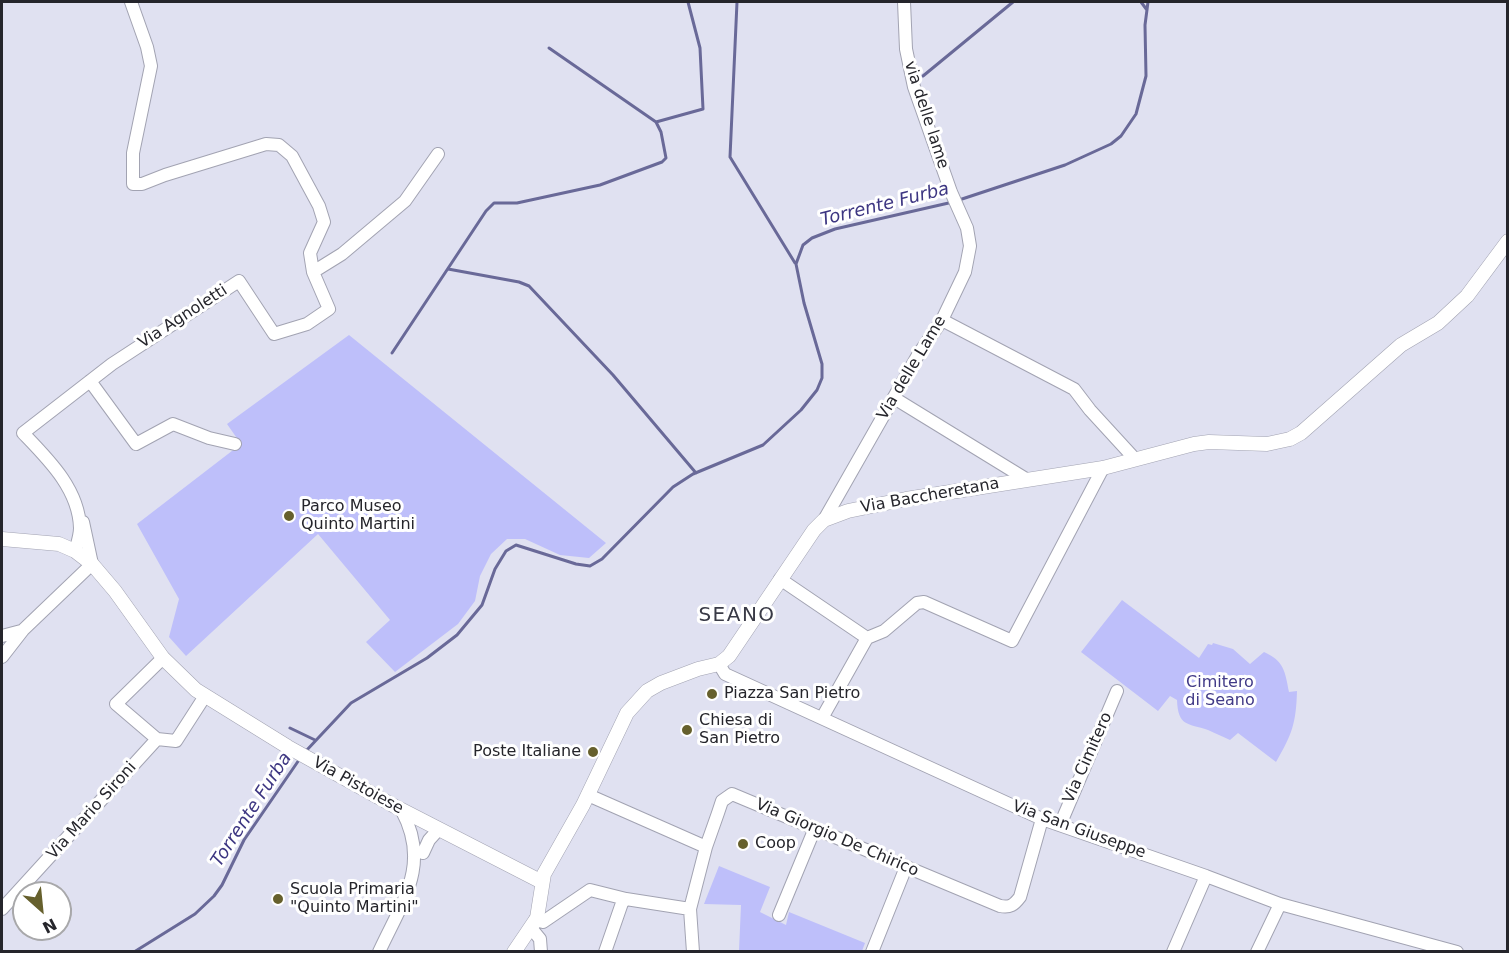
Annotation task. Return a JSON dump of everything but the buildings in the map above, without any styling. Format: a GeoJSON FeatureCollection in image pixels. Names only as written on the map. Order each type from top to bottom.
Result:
{"type":"FeatureCollection","features":[{"type":"Feature","properties":{"kind":"street"},"geometry":{"type":"LineString","coordinates":[[130,2],[147,47],[151,66],[133,153],[133,184],[142,184],[266,144],[279,145],[292,156],[320,206],[324,222],[310,253],[313,272],[342,254],[405,201],[438,154]]}},
{"type":"Feature","properties":{"kind":"street","name":"via delle lame"},"geometry":{"type":"LineString","coordinates":[[904,2],[906,49],[914,87],[958,209]]}},
{"type":"Feature","properties":{"kind":"street","name":"Via delle Lame"},"geometry":{"type":"LineString","coordinates":[[824,520],[918,355],[942,320],[965,272],[970,246],[967,228],[958,209]]}},
{"type":"Feature","properties":{"kind":"street","name":"Via Baccheretana"},"geometry":{"type":"LineString","coordinates":[[824,520],[848,511],[906,499],[1102,468],[1194,444],[1209,442],[1267,444],[1290,439],[1302,433],[1401,345],[1438,323],[1467,296],[1508,241]]}},
{"type":"Feature","properties":{"kind":"street","name":"Via Agnoletti"},"geometry":{"type":"LineString","coordinates":[[92,564],[87,537],[66,483],[48,458],[23,433],[112,364],[239,281],[274,334],[307,324],[329,309],[313,272]]}},
{"type":"Feature","properties":{"kind":"street"},"geometry":{"type":"LineString","coordinates":[[942,320],[1074,389],[1134,458]]}},
{"type":"Feature","properties":{"kind":"street"},"geometry":{"type":"LineString","coordinates":[[90,381],[136,444],[173,424],[209,438],[235,444]]}},
{"type":"Feature","properties":{"kind":"street"},"geometry":{"type":"LineString","coordinates":[[894,398],[1026,479]]}},
{"type":"Feature","properties":{"kind":"street"},"geometry":{"type":"LineString","coordinates":[[822,718],[867,638],[884,631],[918,603],[924,602],[1012,641],[1102,468]]}},
{"type":"Feature","properties":{"kind":"street","name":"Via Agnoletti"},"geometry":{"type":"LineString","coordinates":[[75,551],[80,529],[78,513]]}},
{"type":"Feature","properties":{"kind":"street"},"geometry":{"type":"LineString","coordinates":[[514,951],[533,924],[544,874],[588,795],[627,713],[647,691],[661,683],[698,669],[721,667],[814,530],[824,520]]}},
{"type":"Feature","properties":{"kind":"street","name":"Via Pistoiese"},"geometry":{"type":"LineString","coordinates":[[2,539],[59,544],[75,551],[92,564],[163,658],[205,696],[288,747],[402,811],[542,882]]}},
{"type":"Feature","properties":{"kind":"street"},"geometry":{"type":"LineString","coordinates":[[2,657],[22,630],[92,564]]}},
{"type":"Feature","properties":{"kind":"street"},"geometry":{"type":"LineString","coordinates":[[780,579],[867,638]]}},
{"type":"Feature","properties":{"kind":"street"},"geometry":{"type":"LineString","coordinates":[[2,636],[22,630]]}},
{"type":"Feature","properties":{"kind":"street"},"geometry":{"type":"LineString","coordinates":[[163,658],[116,704],[157,739],[176,741],[205,696]]}},
{"type":"Feature","properties":{"kind":"street","name":"Via San Giuseppe"},"geometry":{"type":"LineString","coordinates":[[721,667],[725,674],[1042,819],[1280,904],[1457,951]]}},
{"type":"Feature","properties":{"kind":"street","name":"Via Cimitero"},"geometry":{"type":"LineString","coordinates":[[1060,825],[1117,691]]}},
{"type":"Feature","properties":{"kind":"street","name":"Via Mario Sironi"},"geometry":{"type":"LineString","coordinates":[[2,909],[157,739]]}},
{"type":"Feature","properties":{"kind":"street","name":"Via Giorgio De Chirico"},"geometry":{"type":"LineString","coordinates":[[693,951],[690,909],[706,847],[722,801],[732,794],[1000,906],[1008,907],[1015,904],[1020,897],[1042,819]]}},
{"type":"Feature","properties":{"kind":"street"},"geometry":{"type":"LineString","coordinates":[[588,795],[706,847]]}},
{"type":"Feature","properties":{"kind":"street"},"geometry":{"type":"LineString","coordinates":[[378,951],[410,884],[415,864],[416,852],[412,832],[402,811]]}},
{"type":"Feature","properties":{"kind":"street"},"geometry":{"type":"LineString","coordinates":[[416,818],[423,854]]}},
{"type":"Feature","properties":{"kind":"street"},"geometry":{"type":"LineString","coordinates":[[779,915],[815,828]]}},
{"type":"Feature","properties":{"kind":"street"},"geometry":{"type":"LineString","coordinates":[[410,884],[418,874],[429,840],[438,830]]}},
{"type":"Feature","properties":{"kind":"street"},"geometry":{"type":"LineString","coordinates":[[872,951],[906,867]]}},
{"type":"Feature","properties":{"kind":"street"},"geometry":{"type":"LineString","coordinates":[[1173,951],[1206,876]]}},
{"type":"Feature","properties":{"kind":"street"},"geometry":{"type":"LineString","coordinates":[[533,924],[543,922],[590,890],[624,901],[690,909]]}},
{"type":"Feature","properties":{"kind":"street"},"geometry":{"type":"LineString","coordinates":[[605,951],[624,901]]}},
{"type":"Feature","properties":{"kind":"street"},"geometry":{"type":"LineString","coordinates":[[1257,951],[1280,904]]}},
{"type":"Feature","properties":{"kind":"street"},"geometry":{"type":"LineString","coordinates":[[533,924],[540,939],[541,951]]}},
{"type":"Feature","properties":{"kind":"green space","name":"Parco Museo Quinto Martini"},"geometry":{"type":"Polygon","coordinates":[[[349,335],[606,543],[589,558],[560,555],[525,539],[507,539],[491,554],[480,576],[475,601],[458,624],[395,672],[366,642],[390,620],[318,534],[186,656],[169,637],[179,599],[137,524],[241,444],[227,424],[349,335]]]}},
{"type":"Feature","properties":{"kind":"green space","name":"Cimitero di Seano"},"geometry":{"type":"Polygon","coordinates":[[[1122,600],[1199,658],[1208,644],[1213,643],[1233,649],[1250,664],[1264,652],[1280,663],[1285,672],[1289,692],[1297,691],[1296,712],[1292,728],[1276,762],[1238,733],[1230,740],[1185,722],[1179,715],[1177,700],[1170,696],[1158,711],[1081,652],[1122,600]]]}},
{"type":"Feature","properties":{"kind":"green space"},"geometry":{"type":"Polygon","coordinates":[[[719,866],[770,887],[760,912],[786,925],[789,912],[865,943],[862,951],[739,951],[741,905],[704,904],[719,866]]]}},
{"type":"Feature","properties":{"kind":"waterway"},"geometry":{"type":"LineString","coordinates":[[656,122],[703,109],[700,48],[688,2]]}},
{"type":"Feature","properties":{"kind":"waterway"},"geometry":{"type":"LineString","coordinates":[[737,2],[730,157],[795,263]]}},
{"type":"Feature","properties":{"kind":"waterway"},"geometry":{"type":"LineString","coordinates":[[923,76],[1013,2]]}},
{"type":"Feature","properties":{"kind":"waterway","name":"Torrente Furba"},"geometry":{"type":"LineString","coordinates":[[1141,2],[1147,10]]}},
{"type":"Feature","properties":{"kind":"waterway","name":"Torrente Furba"},"geometry":{"type":"LineString","coordinates":[[959,200],[1065,165],[1111,144],[1121,136],[1136,114],[1146,76],[1145,25],[1148,2]]}},
{"type":"Feature","properties":{"kind":"waterway"},"geometry":{"type":"LineString","coordinates":[[392,353],[486,211],[494,203],[517,203],[600,185],[662,162],[666,158],[661,132],[656,122],[549,48]]}},
{"type":"Feature","properties":{"kind":"waterway","name":"Torrente Furba"},"geometry":{"type":"LineString","coordinates":[[305,752],[351,703],[427,658],[457,635],[482,605],[495,569],[506,551],[516,545],[576,564],[590,566],[602,559],[673,487],[693,474],[763,445],[801,410],[817,390],[822,378],[822,364],[804,303],[796,264],[803,245],[812,238],[835,229],[953,202]]}},
{"type":"Feature","properties":{"kind":"waterway"},"geometry":{"type":"LineString","coordinates":[[448,269],[519,282],[529,286],[613,375],[696,473]]}},
{"type":"Feature","properties":{"kind":"waterway"},"geometry":{"type":"LineString","coordinates":[[290,728],[315,740]]}},
{"type":"Feature","properties":{"kind":"waterway","name":"Torrente Furba"},"geometry":{"type":"LineString","coordinates":[[134,952],[195,914],[214,896],[222,885],[244,840],[301,757]]}},
{"type":"Feature","properties":{"kind":"place","name":"Parco Museo Quinto Martini"},"geometry":{"type":"Point","coordinates":[289,516]}},
{"type":"Feature","properties":{"kind":"place","name":"Piazza San Pietro"},"geometry":{"type":"Point","coordinates":[712,694]}},
{"type":"Feature","properties":{"kind":"place","name":"Chiesa di San Pietro"},"geometry":{"type":"Point","coordinates":[687,730]}},
{"type":"Feature","properties":{"kind":"place","name":"Poste Italiane"},"geometry":{"type":"Point","coordinates":[593,752]}},
{"type":"Feature","properties":{"kind":"place","name":"Coop"},"geometry":{"type":"Point","coordinates":[743,844]}},
{"type":"Feature","properties":{"kind":"place","name":"Scuola Primaria \"Quinto Martini\""},"geometry":{"type":"Point","coordinates":[278,899]}},
{"type":"Feature","properties":{"kind":"district","name":"SEANO"},"geometry":{"type":"Point","coordinates":[737,616]}}]}
